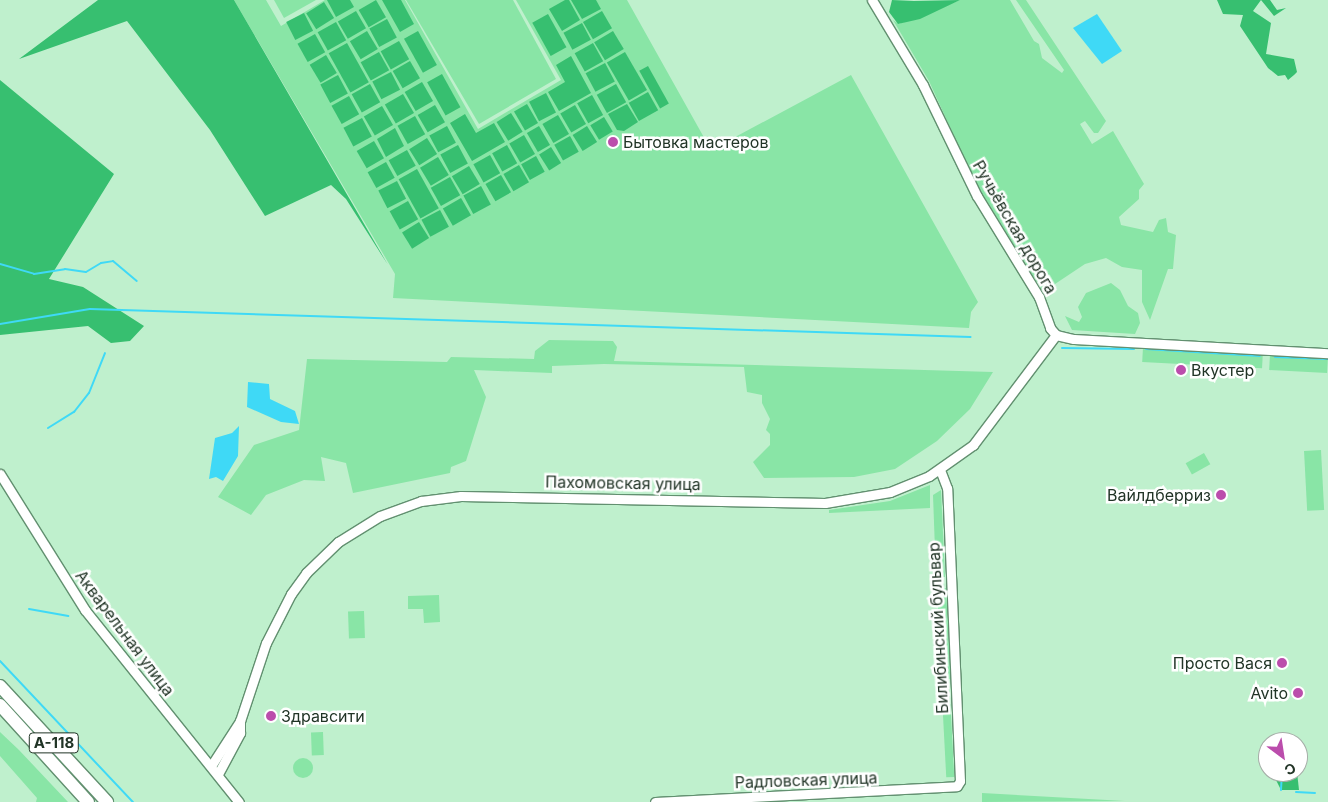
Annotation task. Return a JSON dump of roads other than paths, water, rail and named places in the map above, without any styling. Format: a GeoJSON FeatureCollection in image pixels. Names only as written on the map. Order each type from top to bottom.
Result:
{"type":"FeatureCollection","features":[{"type":"Feature","properties":{"kind":"highway","name":"А-118"},"geometry":{"type":"LineString","coordinates":[[0,686],[107,802]]}},
{"type":"Feature","properties":{"kind":"highway","name":"А-118"},"geometry":{"type":"LineString","coordinates":[[0,705],[88,802]]}},
{"type":"Feature","properties":{"kind":"street","name":"Ручьёвская дорога"},"geometry":{"type":"LineString","coordinates":[[872,0],[923,85],[977,196],[1039,297],[1050,328],[1056,335]]}},
{"type":"Feature","properties":{"kind":"street"},"geometry":{"type":"LineString","coordinates":[[1056,335],[1074,339],[1328,353]]}},
{"type":"Feature","properties":{"kind":"street","name":"Пахомовская улица"},"geometry":{"type":"LineString","coordinates":[[211,766],[240,721],[266,642],[306,573],[355,530],[402,507],[421,501],[461,496],[825,503],[890,492],[940,470],[986,431],[1056,335]]}},
{"type":"Feature","properties":{"kind":"street","name":"Билибинский бульвар"},"geometry":{"type":"LineString","coordinates":[[940,470],[947,488],[960,780],[957,786]]}},
{"type":"Feature","properties":{"kind":"street","name":"Акварельная улица"},"geometry":{"type":"LineString","coordinates":[[0,474],[85,610],[239,802]]}},
{"type":"Feature","properties":{"kind":"street","name":"Пахомовская улица"},"geometry":{"type":"LineString","coordinates":[[218,774],[240,733],[240,721]]}},
{"type":"Feature","properties":{"kind":"street","name":"Радловская улица"},"geometry":{"type":"LineString","coordinates":[[656,802],[957,786]]}},
{"type":"Feature","properties":{"kind":"water"},"geometry":{"type":"Polygon","coordinates":[[[1097,14],[1122,51],[1102,64],[1073,28],[1097,14]]]}},
{"type":"Feature","properties":{"kind":"water"},"geometry":{"type":"Polygon","coordinates":[[[248,382],[269,384],[270,399],[295,411],[299,424],[281,422],[247,407],[248,382]]]}},
{"type":"Feature","properties":{"kind":"water"},"geometry":{"type":"Polygon","coordinates":[[[239,426],[238,456],[223,481],[216,477],[209,479],[215,438],[232,433],[239,426]]]}},
{"type":"Feature","properties":{"kind":"waterway"},"geometry":{"type":"LineString","coordinates":[[0,264],[34,274],[65,269],[86,272],[101,263],[113,261],[137,281]]}},
{"type":"Feature","properties":{"kind":"waterway"},"geometry":{"type":"LineString","coordinates":[[0,324],[90,309],[971,337]]}},
{"type":"Feature","properties":{"kind":"waterway"},"geometry":{"type":"LineString","coordinates":[[1062,348],[1134,349]]}},
{"type":"Feature","properties":{"kind":"waterway"},"geometry":{"type":"LineString","coordinates":[[1146,349],[1260,356]]}},
{"type":"Feature","properties":{"kind":"waterway"},"geometry":{"type":"LineString","coordinates":[[48,428],[74,412],[89,393],[105,353]]}},
{"type":"Feature","properties":{"kind":"waterway"},"geometry":{"type":"LineString","coordinates":[[1275,357],[1328,359]]}},
{"type":"Feature","properties":{"kind":"waterway"},"geometry":{"type":"LineString","coordinates":[[29,609],[68,616]]}},
{"type":"Feature","properties":{"kind":"waterway"},"geometry":{"type":"LineString","coordinates":[[0,661],[133,802]]}},
{"type":"Feature","properties":{"kind":"waterway"},"geometry":{"type":"LineString","coordinates":[[1281,782],[1281,790]]}},
{"type":"Feature","properties":{"kind":"waterway"},"geometry":{"type":"LineString","coordinates":[[1296,792],[1315,793]]}},
{"type":"Feature","properties":{"kind":"place","name":"Бытовка мастеров"},"geometry":{"type":"Point","coordinates":[613,142]}},
{"type":"Feature","properties":{"kind":"place","name":"Вкустер"},"geometry":{"type":"Point","coordinates":[1181,370]}},
{"type":"Feature","properties":{"kind":"place","name":"Вайлдберриз"},"geometry":{"type":"Point","coordinates":[1221,495]}},
{"type":"Feature","properties":{"kind":"place","name":"Просто Вася"},"geometry":{"type":"Point","coordinates":[1282,663]}},
{"type":"Feature","properties":{"kind":"place","name":"Avito"},"geometry":{"type":"Point","coordinates":[1298,693]}},
{"type":"Feature","properties":{"kind":"place","name":"Здравсити"},"geometry":{"type":"Point","coordinates":[271,716]}}]}
